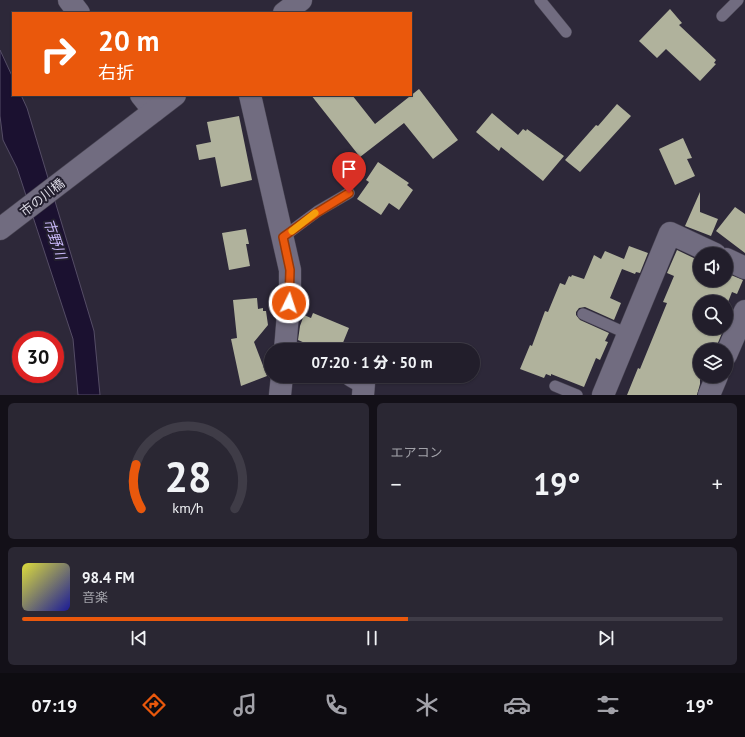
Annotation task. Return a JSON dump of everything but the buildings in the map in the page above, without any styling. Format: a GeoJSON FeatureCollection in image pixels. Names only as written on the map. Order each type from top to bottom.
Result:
{"type":"FeatureCollection","features":[{"type":"Feature","properties":{"kind":"street"},"geometry":{"type":"LineString","coordinates":[[69,0],[78,12]]}},
{"type":"Feature","properties":{"kind":"street"},"geometry":{"type":"LineString","coordinates":[[285,12],[301,0]]}},
{"type":"Feature","properties":{"kind":"street","name":"市の川橋"},"geometry":{"type":"LineString","coordinates":[[0,229],[83,164],[148,103],[172,96]]}},
{"type":"Feature","properties":{"kind":"street"},"geometry":{"type":"LineString","coordinates":[[250,96],[290,270],[287,343]]}},
{"type":"Feature","properties":{"kind":"street"},"geometry":{"type":"LineString","coordinates":[[603,395],[670,233],[700,247]]}},
{"type":"Feature","properties":{"kind":"street"},"geometry":{"type":"LineString","coordinates":[[733,262],[745,268]]}},
{"type":"Feature","properties":{"kind":"street"},"geometry":{"type":"LineString","coordinates":[[731,343],[745,311]]}},
{"type":"Feature","properties":{"kind":"street"},"geometry":{"type":"LineString","coordinates":[[280,395],[281,383]]}},
{"type":"Feature","properties":{"kind":"street"},"geometry":{"type":"LineString","coordinates":[[363,395],[364,383]]}},
{"type":"Feature","properties":{"kind":"street"},"geometry":{"type":"LineString","coordinates":[[709,395],[714,383]]}},
{"type":"Feature","properties":{"kind":"lane"},"geometry":{"type":"LineString","coordinates":[[540,0],[566,32]]}},
{"type":"Feature","properties":{"kind":"lane"},"geometry":{"type":"LineString","coordinates":[[722,16],[738,0]]}},
{"type":"Feature","properties":{"kind":"lane"},"geometry":{"type":"LineString","coordinates":[[283,237],[318,212],[349,193]]}},
{"type":"Feature","properties":{"kind":"lane"},"geometry":{"type":"LineString","coordinates":[[583,314],[628,334]]}},
{"type":"Feature","properties":{"kind":"lane"},"geometry":{"type":"LineString","coordinates":[[554,386],[577,395]]}},
{"type":"Feature","properties":{"kind":"water","name":"市野川"},"geometry":{"type":"Polygon","coordinates":[[[0,50],[12,76],[12,96],[21,96],[27,108],[94,331],[100,395],[78,395],[73,339],[17,168],[3,140],[0,116],[0,50]]]}},
{"type":"Feature","properties":{"kind":"slow traffic"},"geometry":{"type":"LineString","coordinates":[[292,231],[315,213]]}},
{"type":"Feature","properties":{"kind":"route"},"geometry":{"type":"LineString","coordinates":[[289,303],[290,270],[283,237],[318,212],[349,193]]}}]}
